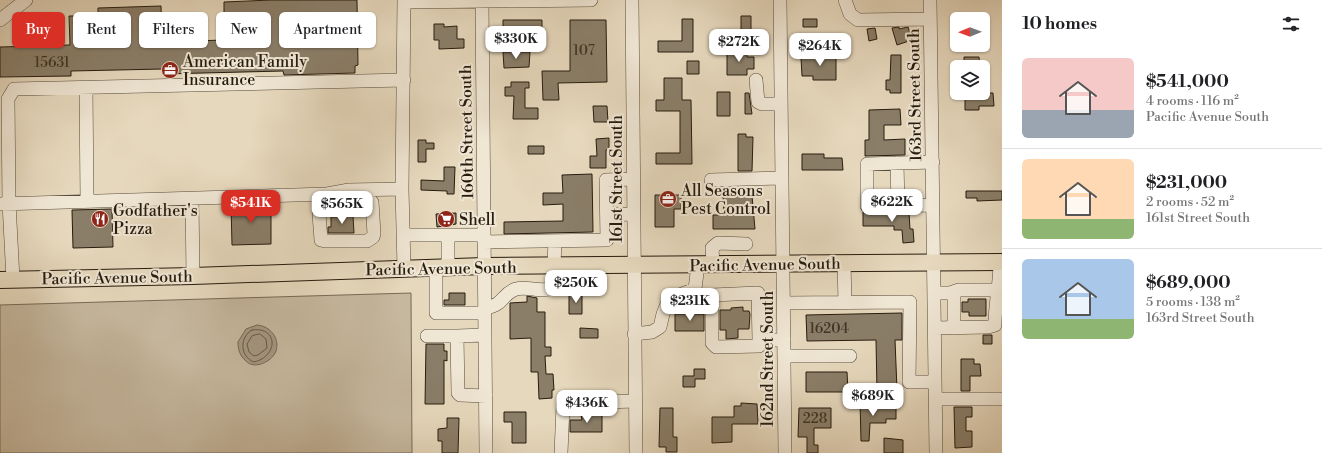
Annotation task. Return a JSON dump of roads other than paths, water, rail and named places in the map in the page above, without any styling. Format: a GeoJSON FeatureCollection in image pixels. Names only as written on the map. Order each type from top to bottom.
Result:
{"type":"FeatureCollection","features":[{"type":"Feature","properties":{"kind":"main road","name":"Pacific Avenue South"},"geometry":{"type":"LineString","coordinates":[[6,280],[193,276],[484,266],[1001,262]]}},
{"type":"Feature","properties":{"kind":"street"},"geometry":{"type":"LineString","coordinates":[[0,20],[26,0]]}},
{"type":"Feature","properties":{"kind":"street"},"geometry":{"type":"LineString","coordinates":[[404,268],[402,189],[404,1],[482,2],[591,0]]}},
{"type":"Feature","properties":{"kind":"street","name":"161st Street South"},"geometry":{"type":"LineString","coordinates":[[632,0],[636,453]]}},
{"type":"Feature","properties":{"kind":"street","name":"162nd Street South"},"geometry":{"type":"LineString","coordinates":[[780,0],[785,453]]}},
{"type":"Feature","properties":{"kind":"street"},"geometry":{"type":"LineString","coordinates":[[845,0],[850,14],[858,20],[930,19]]}},
{"type":"Feature","properties":{"kind":"street","name":"163rd Street South"},"geometry":{"type":"LineString","coordinates":[[930,0],[936,453]]}},
{"type":"Feature","properties":{"kind":"street","name":"160th Street South"},"geometry":{"type":"LineString","coordinates":[[482,2],[486,453]]}},
{"type":"Feature","properties":{"kind":"street"},"geometry":{"type":"LineString","coordinates":[[6,280],[5,204],[8,99],[14,89],[86,89],[404,80]]}},
{"type":"Feature","properties":{"kind":"street"},"geometry":{"type":"LineString","coordinates":[[756,80],[758,102],[762,104],[781,104]]}},
{"type":"Feature","properties":{"kind":"street"},"geometry":{"type":"LineString","coordinates":[[86,89],[88,201]]}},
{"type":"Feature","properties":{"kind":"street"},"geometry":{"type":"LineString","coordinates":[[932,162],[867,164],[867,206],[933,206]]}},
{"type":"Feature","properties":{"kind":"street"},"geometry":{"type":"LineString","coordinates":[[897,163],[898,206]]}},
{"type":"Feature","properties":{"kind":"street"},"geometry":{"type":"LineString","coordinates":[[711,180],[782,178]]}},
{"type":"Feature","properties":{"kind":"street"},"geometry":{"type":"LineString","coordinates":[[403,235],[448,235],[555,241],[607,240],[606,180],[633,179]]}},
{"type":"Feature","properties":{"kind":"street"},"geometry":{"type":"LineString","coordinates":[[5,204],[327,194],[349,190],[402,189]]}},
{"type":"Feature","properties":{"kind":"street"},"geometry":{"type":"LineString","coordinates":[[192,199],[193,276]]}},
{"type":"Feature","properties":{"kind":"street"},"geometry":{"type":"LineString","coordinates":[[326,205],[320,210],[316,237],[325,241],[371,239],[374,234],[372,202]]}},
{"type":"Feature","properties":{"kind":"street"},"geometry":{"type":"LineString","coordinates":[[607,215],[633,214]]}},
{"type":"Feature","properties":{"kind":"street"},"geometry":{"type":"LineString","coordinates":[[448,235],[436,313],[485,310],[496,306],[510,292],[517,289],[554,288],[555,241]]}},
{"type":"Feature","properties":{"kind":"street"},"geometry":{"type":"LineString","coordinates":[[634,334],[652,332],[660,327],[662,314],[669,299],[695,289],[712,248],[718,243],[746,244]]}},
{"type":"Feature","properties":{"kind":"street"},"geometry":{"type":"LineString","coordinates":[[935,328],[988,327],[995,324],[995,304],[1000,286],[1001,262]]}},
{"type":"Feature","properties":{"kind":"street"},"geometry":{"type":"LineString","coordinates":[[844,263],[845,302]]}},
{"type":"Feature","properties":{"kind":"street"},"geometry":{"type":"LineString","coordinates":[[934,293],[950,293],[958,290],[1000,286]]}},
{"type":"Feature","properties":{"kind":"street"},"geometry":{"type":"LineString","coordinates":[[758,293],[759,340],[759,346],[716,347],[712,343],[712,295],[758,293]]}},
{"type":"Feature","properties":{"kind":"street"},"geometry":{"type":"LineString","coordinates":[[950,293],[954,297],[954,328]]}},
{"type":"Feature","properties":{"kind":"street"},"geometry":{"type":"LineString","coordinates":[[784,303],[910,302],[909,382],[935,382]]}},
{"type":"Feature","properties":{"kind":"street"},"geometry":{"type":"LineString","coordinates":[[427,336],[485,335]]}},
{"type":"Feature","properties":{"kind":"street"},"geometry":{"type":"LineString","coordinates":[[457,336],[458,393],[460,395],[486,396]]}},
{"type":"Feature","properties":{"kind":"street"},"geometry":{"type":"LineString","coordinates":[[759,340],[784,340]]}},
{"type":"Feature","properties":{"kind":"street"},"geometry":{"type":"LineString","coordinates":[[784,356],[850,356]]}},
{"type":"Feature","properties":{"kind":"street"},"geometry":{"type":"LineString","coordinates":[[936,399],[1002,399]]}},
{"type":"Feature","properties":{"kind":"street"},"geometry":{"type":"LineString","coordinates":[[561,453],[563,406],[574,402],[635,401]]}},
{"type":"Feature","properties":{"kind":"water"},"geometry":{"type":"Polygon","coordinates":[[[257,325],[270,330],[275,337],[277,346],[274,355],[271,358],[262,364],[254,365],[249,364],[242,357],[238,342],[246,329],[257,325]]]}},
{"type":"Feature","properties":{"kind":"place","name":"American Family Insurance"},"geometry":{"type":"Point","coordinates":[170,70]}},
{"type":"Feature","properties":{"kind":"place","name":"All Seasons Pest Control"},"geometry":{"type":"Point","coordinates":[668,199]}},
{"type":"Feature","properties":{"kind":"place","name":"Godfather's Pizza"},"geometry":{"type":"Point","coordinates":[100,219]}},
{"type":"Feature","properties":{"kind":"place","name":"Shell"},"geometry":{"type":"Point","coordinates":[446,219]}}]}
